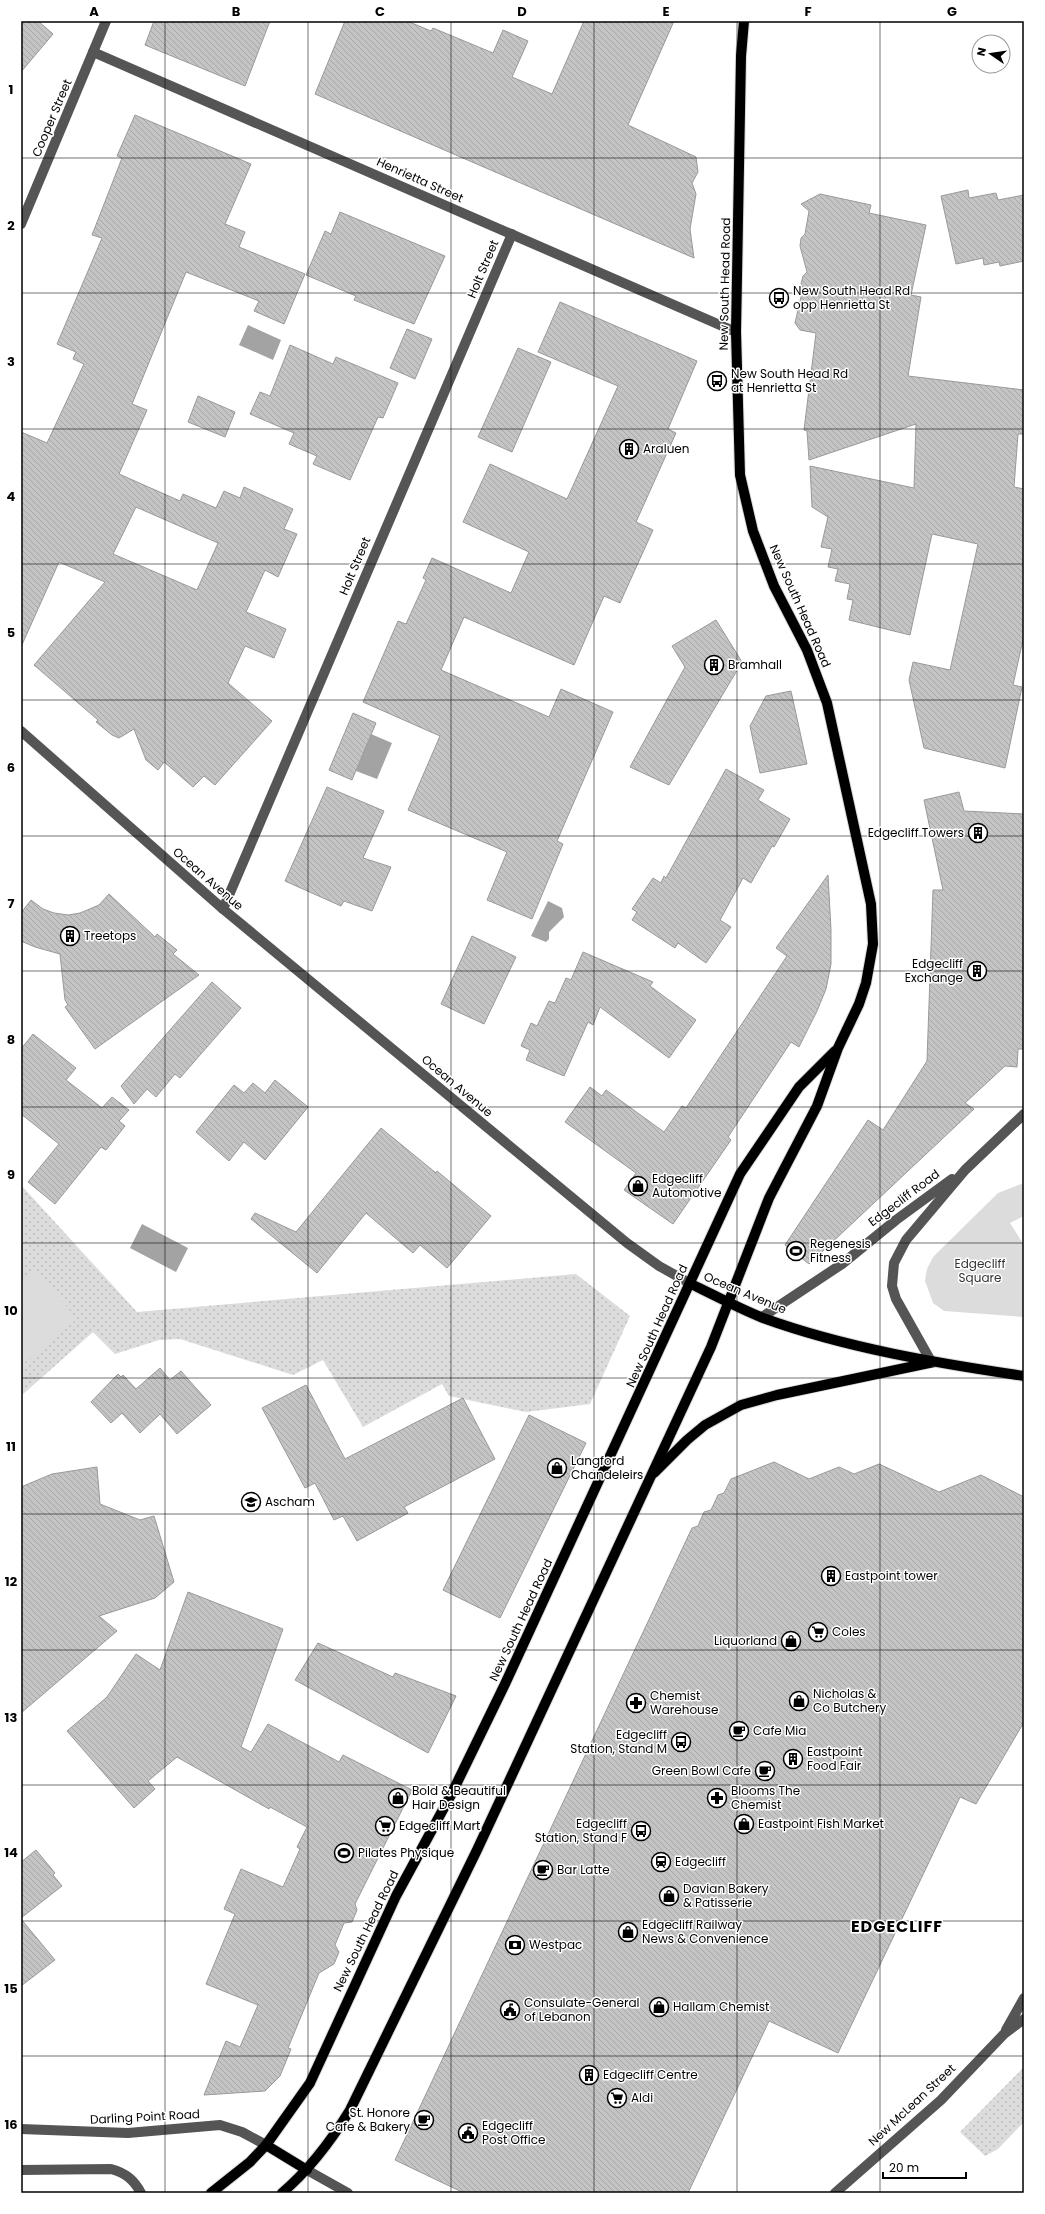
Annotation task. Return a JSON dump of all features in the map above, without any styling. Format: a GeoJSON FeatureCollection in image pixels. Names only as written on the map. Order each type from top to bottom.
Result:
{"type":"FeatureCollection","features":[{"type":"Feature","properties":{"kind":"main road","name":"New South Head Road"},"geometry":{"type":"LineString","coordinates":[[282,2193],[306,2170],[331,2141],[350,2110],[474,1857],[711,1347],[730,1303],[769,1198],[817,1106],[838,1048],[859,1004],[871,964],[873,936],[871,904],[827,703],[807,650],[774,586],[753,531],[740,475],[736,332],[744,21]]}},
{"type":"Feature","properties":{"kind":"main road","name":"New South Head Road"},"geometry":{"type":"LineString","coordinates":[[211,2193],[250,2162],[266,2145],[310,2083],[396,1896],[452,1793],[505,1684],[691,1284],[726,1202],[748,1162],[799,1087],[838,1048]]}},
{"type":"Feature","properties":{"kind":"main road","name":"Ocean Avenue"},"geometry":{"type":"LineString","coordinates":[[691,1284],[762,1317],[820,1335],[932,1363]]}},
{"type":"Feature","properties":{"kind":"main road"},"geometry":{"type":"LineString","coordinates":[[649,1478],[687,1440],[705,1425],[741,1405],[778,1395],[932,1363],[1024,1376]]}},
{"type":"Feature","properties":{"kind":"main road"},"geometry":{"type":"LineString","coordinates":[[266,2145],[306,2170]]}},
{"type":"Feature","properties":{"kind":"street","name":"Cooper Street"},"geometry":{"type":"LineString","coordinates":[[21,224],[106,21]]}},
{"type":"Feature","properties":{"kind":"street","name":"Henrietta Street"},"geometry":{"type":"LineString","coordinates":[[94,52],[736,332]]}},
{"type":"Feature","properties":{"kind":"street","name":"Holt Street"},"geometry":{"type":"LineString","coordinates":[[222,909],[512,234]]}},
{"type":"Feature","properties":{"kind":"street","name":"Ocean Avenue"},"geometry":{"type":"LineString","coordinates":[[21,731],[222,909],[626,1243],[659,1266],[691,1284]]}},
{"type":"Feature","properties":{"kind":"street","name":"Edgecliff Road"},"geometry":{"type":"LineString","coordinates":[[932,1363],[896,1299],[892,1286],[894,1263],[906,1240],[965,1170],[1024,1114]]}},
{"type":"Feature","properties":{"kind":"street","name":"Edgecliff Road"},"geometry":{"type":"LineString","coordinates":[[762,1317],[842,1264],[896,1220],[965,1170]]}},
{"type":"Feature","properties":{"kind":"street","name":"New McLean Street"},"geometry":{"type":"LineString","coordinates":[[1004,2034],[1024,1998]]}},
{"type":"Feature","properties":{"kind":"street","name":"New McLean Street"},"geometry":{"type":"LineString","coordinates":[[835,2193],[941,2100],[1004,2034],[1024,2019]]}},
{"type":"Feature","properties":{"kind":"street","name":"Darling Point Road"},"geometry":{"type":"LineString","coordinates":[[21,2129],[128,2133],[220,2126],[242,2132],[266,2145]]}},
{"type":"Feature","properties":{"kind":"street"},"geometry":{"type":"LineString","coordinates":[[21,2170],[111,2169],[122,2172],[131,2178],[141,2193]]}},
{"type":"Feature","properties":{"kind":"street"},"geometry":{"type":"LineString","coordinates":[[306,2170],[348,2193]]}},
{"type":"Feature","properties":{"kind":"green space","name":"Edgecliff Square"},"geometry":{"type":"Polygon","coordinates":[[[1021,1184],[1024,1185],[1024,1216],[1010,1223],[1024,1245],[1024,1317],[944,1311],[933,1303],[925,1281],[927,1269],[933,1257],[998,1193],[1021,1184]]]}},
{"type":"Feature","properties":{"kind":"green space"},"geometry":{"type":"Polygon","coordinates":[[[21,1185],[137,1312],[576,1274],[630,1316],[590,1404],[526,1412],[449,1396],[442,1384],[363,1427],[323,1360],[293,1375],[180,1339],[159,1340],[115,1354],[93,1332],[21,1396],[21,1185]]]}},
{"type":"Feature","properties":{"kind":"green space"},"geometry":{"type":"Polygon","coordinates":[[[35,1269],[77,1319],[21,1366],[21,1281],[35,1269]]]}},
{"type":"Feature","properties":{"kind":"green space"},"geometry":{"type":"Polygon","coordinates":[[[1024,2067],[1024,2122],[998,2149],[985,2156],[960,2132],[1024,2067]]]}},
{"type":"Feature","properties":{"kind":"shaded area"},"geometry":{"type":"Polygon","coordinates":[[[248,325],[281,340],[273,360],[239,345],[248,325]]]}},
{"type":"Feature","properties":{"kind":"shaded area"},"geometry":{"type":"Polygon","coordinates":[[[371,734],[392,743],[377,779],[356,771],[371,734]]]}},
{"type":"Feature","properties":{"kind":"shaded area"},"geometry":{"type":"Polygon","coordinates":[[[548,901],[562,908],[564,917],[549,932],[549,939],[546,942],[531,936],[548,901]]]}},
{"type":"Feature","properties":{"kind":"shaded area"},"geometry":{"type":"Polygon","coordinates":[[[142,1224],[188,1248],[176,1272],[130,1248],[142,1224]]]}},
{"type":"Feature","properties":{"kind":"building"},"geometry":{"type":"Polygon","coordinates":[[[21,21],[38,21],[53,34],[21,72],[21,21]]]}},
{"type":"Feature","properties":{"kind":"building"},"geometry":{"type":"Polygon","coordinates":[[[154,21],[270,21],[245,86],[145,45],[154,21]]]}},
{"type":"Feature","properties":{"kind":"building"},"geometry":{"type":"Polygon","coordinates":[[[345,21],[407,21],[431,31],[433,28],[493,53],[503,30],[528,41],[512,77],[552,94],[584,21],[674,21],[628,125],[696,157],[698,172],[692,183],[696,194],[690,229],[694,258],[315,94],[345,21]]]}},
{"type":"Feature","properties":{"kind":"building"},"geometry":{"type":"Polygon","coordinates":[[[135,115],[251,164],[225,224],[245,232],[239,247],[305,274],[284,324],[254,311],[259,301],[186,272],[132,404],[147,410],[119,474],[180,501],[183,494],[216,508],[224,491],[240,498],[244,487],[293,509],[284,529],[297,534],[278,577],[265,570],[246,612],[286,629],[274,658],[245,646],[228,683],[272,721],[215,785],[204,776],[193,787],[164,762],[158,770],[146,760],[134,729],[119,738],[112,735],[96,722],[98,720],[34,665],[105,582],[59,562],[21,647],[21,432],[47,443],[84,364],[73,359],[76,352],[57,344],[102,238],[92,235],[122,158],[117,156],[135,115]],[[136,507],[113,554],[197,590],[218,543],[136,507]]]}},
{"type":"Feature","properties":{"kind":"building"},"geometry":{"type":"Polygon","coordinates":[[[968,190],[969,198],[996,193],[998,200],[1024,195],[1024,261],[1000,266],[999,262],[984,265],[983,258],[956,264],[941,196],[968,190]]]}},
{"type":"Feature","properties":{"kind":"building"},"geometry":{"type":"Polygon","coordinates":[[[820,194],[871,205],[869,213],[926,225],[911,295],[921,297],[908,376],[1024,390],[1024,434],[1018,434],[1014,487],[1024,489],[1024,635],[1013,685],[1022,687],[1005,768],[924,748],[909,680],[913,662],[950,670],[978,544],[932,534],[910,635],[849,620],[853,600],[847,599],[850,584],[835,581],[838,569],[828,567],[832,549],[821,547],[828,517],[812,507],[810,466],[914,488],[916,424],[809,460],[807,431],[804,430],[816,333],[800,330],[795,323],[803,288],[801,284],[803,276],[807,272],[800,246],[801,238],[805,234],[809,211],[801,204],[820,194]]]}},
{"type":"Feature","properties":{"kind":"building"},"geometry":{"type":"Polygon","coordinates":[[[340,212],[445,256],[414,324],[354,300],[356,296],[306,275],[325,231],[331,234],[340,212]]]}},
{"type":"Feature","properties":{"kind":"building"},"geometry":{"type":"Polygon","coordinates":[[[560,302],[697,361],[668,429],[676,433],[636,522],[653,530],[620,603],[604,596],[574,665],[464,617],[441,670],[549,717],[561,689],[613,712],[557,841],[563,844],[532,919],[487,900],[507,852],[408,810],[440,736],[363,702],[398,621],[406,624],[426,580],[423,578],[432,558],[511,593],[529,552],[463,522],[490,464],[567,499],[618,386],[538,352],[560,302]]]}},
{"type":"Feature","properties":{"kind":"building"},"geometry":{"type":"Polygon","coordinates":[[[407,329],[432,339],[415,379],[390,368],[407,329]]]}},
{"type":"Feature","properties":{"kind":"building"},"geometry":{"type":"Polygon","coordinates":[[[290,345],[333,364],[336,357],[398,383],[383,418],[378,417],[350,480],[313,464],[317,456],[289,444],[294,433],[250,414],[260,392],[270,396],[290,345]]]}},
{"type":"Feature","properties":{"kind":"building"},"geometry":{"type":"Polygon","coordinates":[[[518,348],[551,362],[512,452],[478,437],[518,348]]]}},
{"type":"Feature","properties":{"kind":"building"},"geometry":{"type":"Polygon","coordinates":[[[198,396],[235,412],[225,437],[188,422],[198,396]]]}},
{"type":"Feature","properties":{"kind":"building"},"geometry":{"type":"Polygon","coordinates":[[[716,620],[742,662],[669,785],[630,767],[685,667],[672,646],[716,620]]]}},
{"type":"Feature","properties":{"kind":"building"},"geometry":{"type":"Polygon","coordinates":[[[791,691],[807,764],[760,773],[750,726],[766,696],[791,691]]]}},
{"type":"Feature","properties":{"kind":"building"},"geometry":{"type":"Polygon","coordinates":[[[353,713],[376,723],[352,780],[329,770],[353,713]]]}},
{"type":"Feature","properties":{"kind":"building"},"geometry":{"type":"Polygon","coordinates":[[[726,769],[764,790],[758,800],[790,819],[774,847],[772,846],[751,883],[743,878],[720,920],[731,927],[706,963],[678,943],[675,948],[632,920],[637,912],[632,909],[653,878],[661,883],[664,876],[666,878],[726,769]]]}},
{"type":"Feature","properties":{"kind":"building"},"geometry":{"type":"Polygon","coordinates":[[[327,787],[384,811],[363,858],[391,867],[372,911],[344,901],[341,906],[285,881],[327,787]]]}},
{"type":"Feature","properties":{"kind":"building"},"geometry":{"type":"Polygon","coordinates":[[[959,792],[964,811],[1024,814],[1024,1049],[1018,1049],[1017,1067],[1005,1066],[965,1103],[974,1109],[809,1264],[785,1245],[868,1120],[883,1130],[927,1061],[933,890],[943,890],[924,800],[959,792]]]}},
{"type":"Feature","properties":{"kind":"building"},"geometry":{"type":"Polygon","coordinates":[[[828,875],[831,964],[826,989],[817,1011],[799,1047],[791,1042],[728,1137],[731,1140],[673,1224],[624,1190],[636,1173],[565,1122],[590,1087],[602,1096],[606,1090],[664,1132],[682,1106],[686,1108],[787,956],[776,948],[828,875]]]}},
{"type":"Feature","properties":{"kind":"building"},"geometry":{"type":"Polygon","coordinates":[[[109,894],[155,937],[157,934],[177,950],[173,954],[199,975],[95,1049],[65,1007],[68,1005],[65,1000],[60,954],[35,947],[21,941],[21,913],[31,900],[43,909],[54,913],[68,915],[80,913],[99,905],[109,894]]]}},
{"type":"Feature","properties":{"kind":"building"},"geometry":{"type":"Polygon","coordinates":[[[472,936],[516,957],[484,1024],[441,1004],[472,936]]]}},
{"type":"Feature","properties":{"kind":"building"},"geometry":{"type":"Polygon","coordinates":[[[583,952],[653,982],[650,986],[696,1020],[669,1058],[600,1007],[593,1025],[588,1022],[564,1076],[526,1060],[530,1050],[521,1046],[531,1023],[537,1026],[549,1001],[555,1003],[566,978],[571,980],[583,952]]]}},
{"type":"Feature","properties":{"kind":"building"},"geometry":{"type":"Polygon","coordinates":[[[212,982],[241,1008],[180,1078],[175,1074],[156,1097],[147,1089],[134,1104],[121,1086],[212,982]]]}},
{"type":"Feature","properties":{"kind":"building"},"geometry":{"type":"Polygon","coordinates":[[[33,1034],[76,1068],[66,1080],[102,1108],[112,1097],[129,1110],[119,1121],[125,1126],[106,1150],[101,1147],[55,1204],[28,1182],[59,1144],[21,1114],[21,1049],[33,1034]]]}},
{"type":"Feature","properties":{"kind":"building"},"geometry":{"type":"Polygon","coordinates":[[[275,1080],[308,1107],[265,1160],[244,1142],[229,1161],[196,1132],[234,1085],[244,1093],[253,1083],[265,1093],[275,1080]]]}},
{"type":"Feature","properties":{"kind":"building"},"geometry":{"type":"Polygon","coordinates":[[[381,1128],[436,1173],[437,1171],[491,1216],[447,1268],[420,1245],[413,1253],[366,1213],[317,1273],[251,1219],[255,1213],[296,1232],[381,1128]]]}},
{"type":"Feature","properties":{"kind":"building"},"geometry":{"type":"Polygon","coordinates":[[[160,1368],[170,1380],[181,1371],[211,1405],[177,1434],[160,1414],[140,1433],[122,1413],[111,1423],[91,1402],[118,1374],[121,1377],[123,1375],[136,1389],[160,1368]]]}},
{"type":"Feature","properties":{"kind":"building"},"geometry":{"type":"Polygon","coordinates":[[[306,1385],[345,1459],[463,1398],[495,1459],[404,1507],[408,1513],[357,1541],[343,1516],[334,1520],[315,1483],[305,1488],[262,1408],[306,1385]]]}},
{"type":"Feature","properties":{"kind":"building"},"geometry":{"type":"Polygon","coordinates":[[[529,1415],[586,1443],[500,1618],[443,1590],[529,1415]]]}},
{"type":"Feature","properties":{"kind":"building"},"geometry":{"type":"Polygon","coordinates":[[[774,1462],[809,1479],[839,1467],[854,1474],[879,1464],[939,1492],[981,1475],[1024,1497],[1024,1722],[976,1804],[960,1797],[838,2053],[769,2021],[688,2193],[464,2193],[395,2160],[692,1528],[698,1526],[704,1512],[711,1510],[718,1495],[724,1493],[731,1479],[774,1462]]]}},
{"type":"Feature","properties":{"kind":"building"},"geometry":{"type":"Polygon","coordinates":[[[97,1467],[100,1504],[140,1520],[154,1516],[174,1582],[155,1598],[99,1616],[117,1631],[21,1713],[21,1487],[52,1474],[97,1467]]]}},
{"type":"Feature","properties":{"kind":"building"},"geometry":{"type":"Polygon","coordinates":[[[188,1592],[283,1629],[241,1747],[251,1752],[268,1724],[339,1762],[343,1755],[412,1790],[355,1904],[357,1910],[352,1922],[344,1923],[335,1945],[339,1952],[334,1964],[319,1973],[288,2048],[291,2049],[280,2076],[265,2091],[204,2095],[226,2041],[240,2047],[258,2005],[206,1984],[235,1914],[224,1909],[241,1869],[283,1887],[300,1849],[297,1847],[307,1827],[270,1807],[269,1809],[177,1757],[148,1781],[155,1789],[134,1808],[67,1731],[107,1697],[136,1654],[160,1670],[188,1592]]]}},
{"type":"Feature","properties":{"kind":"building"},"geometry":{"type":"Polygon","coordinates":[[[318,1643],[393,1677],[395,1673],[456,1696],[428,1753],[295,1680],[318,1643]]]}},
{"type":"Feature","properties":{"kind":"building"},"geometry":{"type":"Polygon","coordinates":[[[36,1850],[55,1873],[53,1875],[62,1886],[21,1918],[21,1862],[36,1850]]]}},
{"type":"Feature","properties":{"kind":"building"},"geometry":{"type":"Polygon","coordinates":[[[21,1919],[55,1960],[21,1986],[21,1919]]]}},
{"type":"Feature","properties":{"kind":"place","name":"New South Head Rd opp Henrietta St"},"geometry":{"type":"Point","coordinates":[779,298]}},
{"type":"Feature","properties":{"kind":"place","name":"New South Head Rd at Henrietta St"},"geometry":{"type":"Point","coordinates":[717,381]}},
{"type":"Feature","properties":{"kind":"place","name":"Araluen"},"geometry":{"type":"Point","coordinates":[629,449]}},
{"type":"Feature","properties":{"kind":"place","name":"Bramhall"},"geometry":{"type":"Point","coordinates":[714,665]}},
{"type":"Feature","properties":{"kind":"place","name":"Edgecliff Towers"},"geometry":{"type":"Point","coordinates":[978,833]}},
{"type":"Feature","properties":{"kind":"place","name":"Treetops"},"geometry":{"type":"Point","coordinates":[70,936]}},
{"type":"Feature","properties":{"kind":"place","name":"Edgecliff Exchange"},"geometry":{"type":"Point","coordinates":[977,971]}},
{"type":"Feature","properties":{"kind":"place","name":"Edgecliff Automotive"},"geometry":{"type":"Point","coordinates":[638,1186]}},
{"type":"Feature","properties":{"kind":"place","name":"Regenesis Fitness"},"geometry":{"type":"Point","coordinates":[796,1251]}},
{"type":"Feature","properties":{"kind":"place","name":"Langford Chandeleirs"},"geometry":{"type":"Point","coordinates":[557,1468]}},
{"type":"Feature","properties":{"kind":"place","name":"Ascham"},"geometry":{"type":"Point","coordinates":[251,1502]}},
{"type":"Feature","properties":{"kind":"place","name":"Eastpoint tower"},"geometry":{"type":"Point","coordinates":[831,1576]}},
{"type":"Feature","properties":{"kind":"place","name":"Coles"},"geometry":{"type":"Point","coordinates":[818,1632]}},
{"type":"Feature","properties":{"kind":"place","name":"Liquorland"},"geometry":{"type":"Point","coordinates":[791,1641]}},
{"type":"Feature","properties":{"kind":"place","name":"Nicholas & Co Butchery"},"geometry":{"type":"Point","coordinates":[799,1701]}},
{"type":"Feature","properties":{"kind":"place","name":"Chemist Warehouse"},"geometry":{"type":"Point","coordinates":[636,1703]}},
{"type":"Feature","properties":{"kind":"place","name":"Cafe Mia"},"geometry":{"type":"Point","coordinates":[739,1731]}},
{"type":"Feature","properties":{"kind":"place","name":"Edgecliff Station, Stand M"},"geometry":{"type":"Point","coordinates":[681,1742]}},
{"type":"Feature","properties":{"kind":"place","name":"Eastpoint Food Fair"},"geometry":{"type":"Point","coordinates":[793,1759]}},
{"type":"Feature","properties":{"kind":"place","name":"Green Bowl Cafe"},"geometry":{"type":"Point","coordinates":[765,1771]}},
{"type":"Feature","properties":{"kind":"place","name":"Bold & Beautiful Hair Design"},"geometry":{"type":"Point","coordinates":[398,1798]}},
{"type":"Feature","properties":{"kind":"place","name":"Blooms The Chemist"},"geometry":{"type":"Point","coordinates":[717,1798]}},
{"type":"Feature","properties":{"kind":"place","name":"Eastpoint Fish Market"},"geometry":{"type":"Point","coordinates":[744,1824]}},
{"type":"Feature","properties":{"kind":"place","name":"Edgecliff Mart"},"geometry":{"type":"Point","coordinates":[385,1826]}},
{"type":"Feature","properties":{"kind":"place","name":"Edgecliff Station, Stand F"},"geometry":{"type":"Point","coordinates":[641,1831]}},
{"type":"Feature","properties":{"kind":"place","name":"Pilates Physique"},"geometry":{"type":"Point","coordinates":[344,1853]}},
{"type":"Feature","properties":{"kind":"place","name":"Edgecliff"},"geometry":{"type":"Point","coordinates":[661,1862]}},
{"type":"Feature","properties":{"kind":"place","name":"Bar Latte"},"geometry":{"type":"Point","coordinates":[543,1870]}},
{"type":"Feature","properties":{"kind":"place","name":"Davian Bakery & Patisserie"},"geometry":{"type":"Point","coordinates":[669,1896]}},
{"type":"Feature","properties":{"kind":"place","name":"Edgecliff Railway News & Convenience"},"geometry":{"type":"Point","coordinates":[628,1932]}},
{"type":"Feature","properties":{"kind":"place","name":"Westpac"},"geometry":{"type":"Point","coordinates":[515,1945]}},
{"type":"Feature","properties":{"kind":"place","name":"Hallam Chemist"},"geometry":{"type":"Point","coordinates":[659,2007]}},
{"type":"Feature","properties":{"kind":"place","name":"Consulate-General of Lebanon"},"geometry":{"type":"Point","coordinates":[510,2010]}},
{"type":"Feature","properties":{"kind":"place","name":"Edgecliff Centre"},"geometry":{"type":"Point","coordinates":[589,2075]}},
{"type":"Feature","properties":{"kind":"place","name":"Aldi"},"geometry":{"type":"Point","coordinates":[617,2098]}},
{"type":"Feature","properties":{"kind":"place","name":"St. Honore Cafe & Bakery"},"geometry":{"type":"Point","coordinates":[424,2120]}},
{"type":"Feature","properties":{"kind":"place","name":"Edgecliff Post Office"},"geometry":{"type":"Point","coordinates":[468,2133]}},
{"type":"Feature","properties":{"kind":"district","name":"EDGECLIFF"},"geometry":{"type":"Point","coordinates":[897,1926]}}]}
